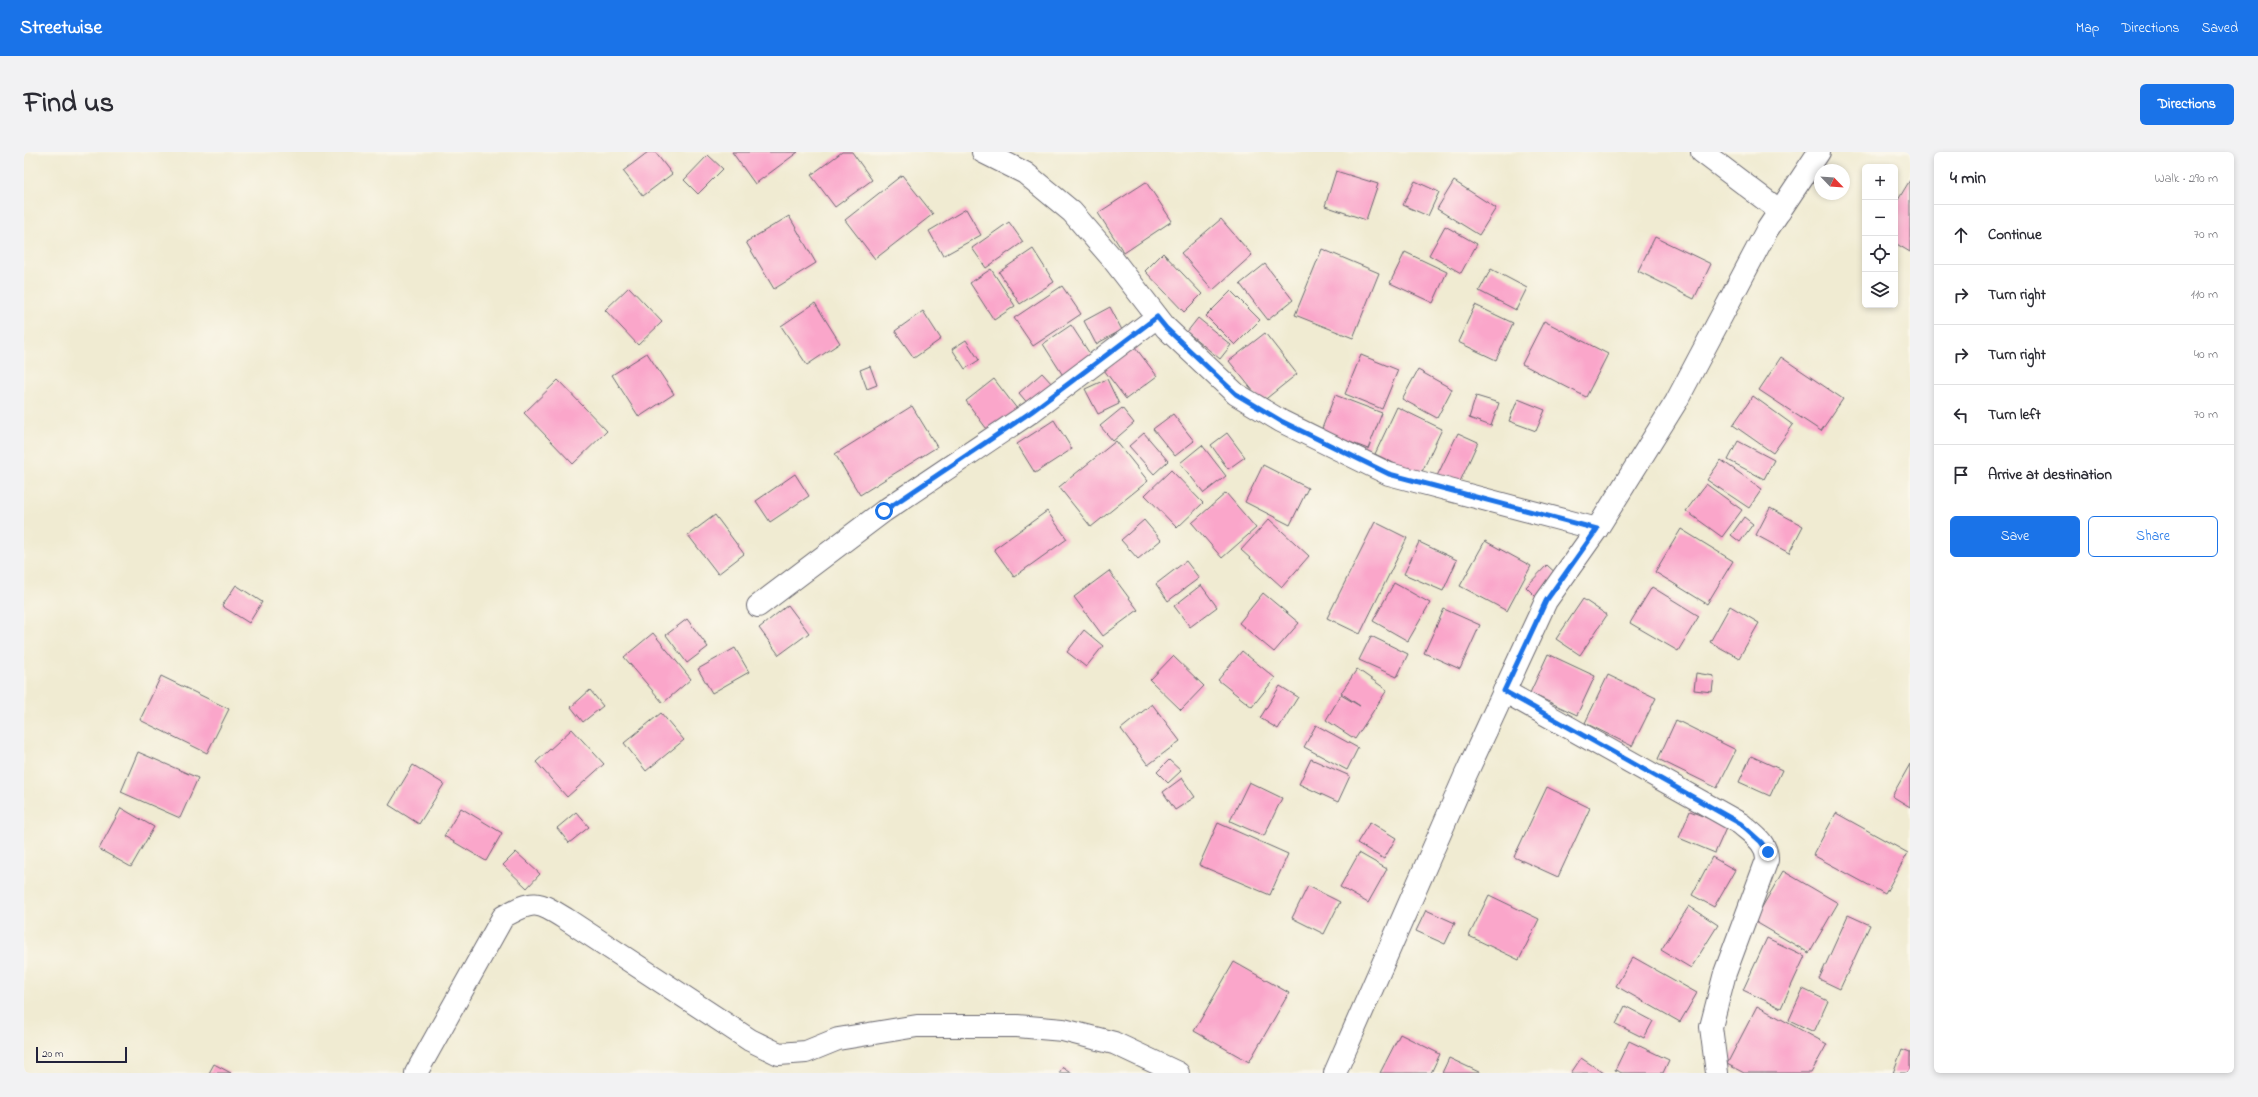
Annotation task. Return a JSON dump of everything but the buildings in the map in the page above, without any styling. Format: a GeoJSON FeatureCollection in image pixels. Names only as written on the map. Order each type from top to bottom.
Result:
{"type":"FeatureCollection","features":[{"type":"Feature","properties":{"kind":"street"},"geometry":{"type":"LineString","coordinates":[[983,152],[1025,173],[1072,212],[1111,257],[1166,328],[1236,394],[1281,421],[1389,474],[1597,529]]}},
{"type":"Feature","properties":{"kind":"street"},"geometry":{"type":"LineString","coordinates":[[1702,152],[1780,211]]}},
{"type":"Feature","properties":{"kind":"street"},"geometry":{"type":"LineString","coordinates":[[1335,1073],[1466,774],[1546,601],[1597,529],[1676,402],[1767,230],[1819,152]]}},
{"type":"Feature","properties":{"kind":"street"},"geometry":{"type":"LineString","coordinates":[[758,606],[884,511],[1031,412],[1157,317]]}},
{"type":"Feature","properties":{"kind":"street"},"geometry":{"type":"LineString","coordinates":[[1504,691],[1741,824],[1761,842],[1768,852],[1767,860],[1725,973],[1711,1027],[1712,1049],[1717,1073]]}},
{"type":"Feature","properties":{"kind":"street"},"geometry":{"type":"LineString","coordinates":[[416,1073],[503,917],[529,904],[544,906],[566,919],[750,1040],[779,1054],[806,1052],[838,1039],[917,1026],[1016,1026],[1063,1030],[1114,1043],[1178,1073]]}},
{"type":"Feature","properties":{"kind":"route"},"geometry":{"type":"LineString","coordinates":[[884,511],[1031,412],[1157,317],[1166,328],[1236,394],[1281,421],[1389,474],[1597,529],[1546,601],[1504,691],[1741,824],[1761,842],[1768,852]]}}]}
